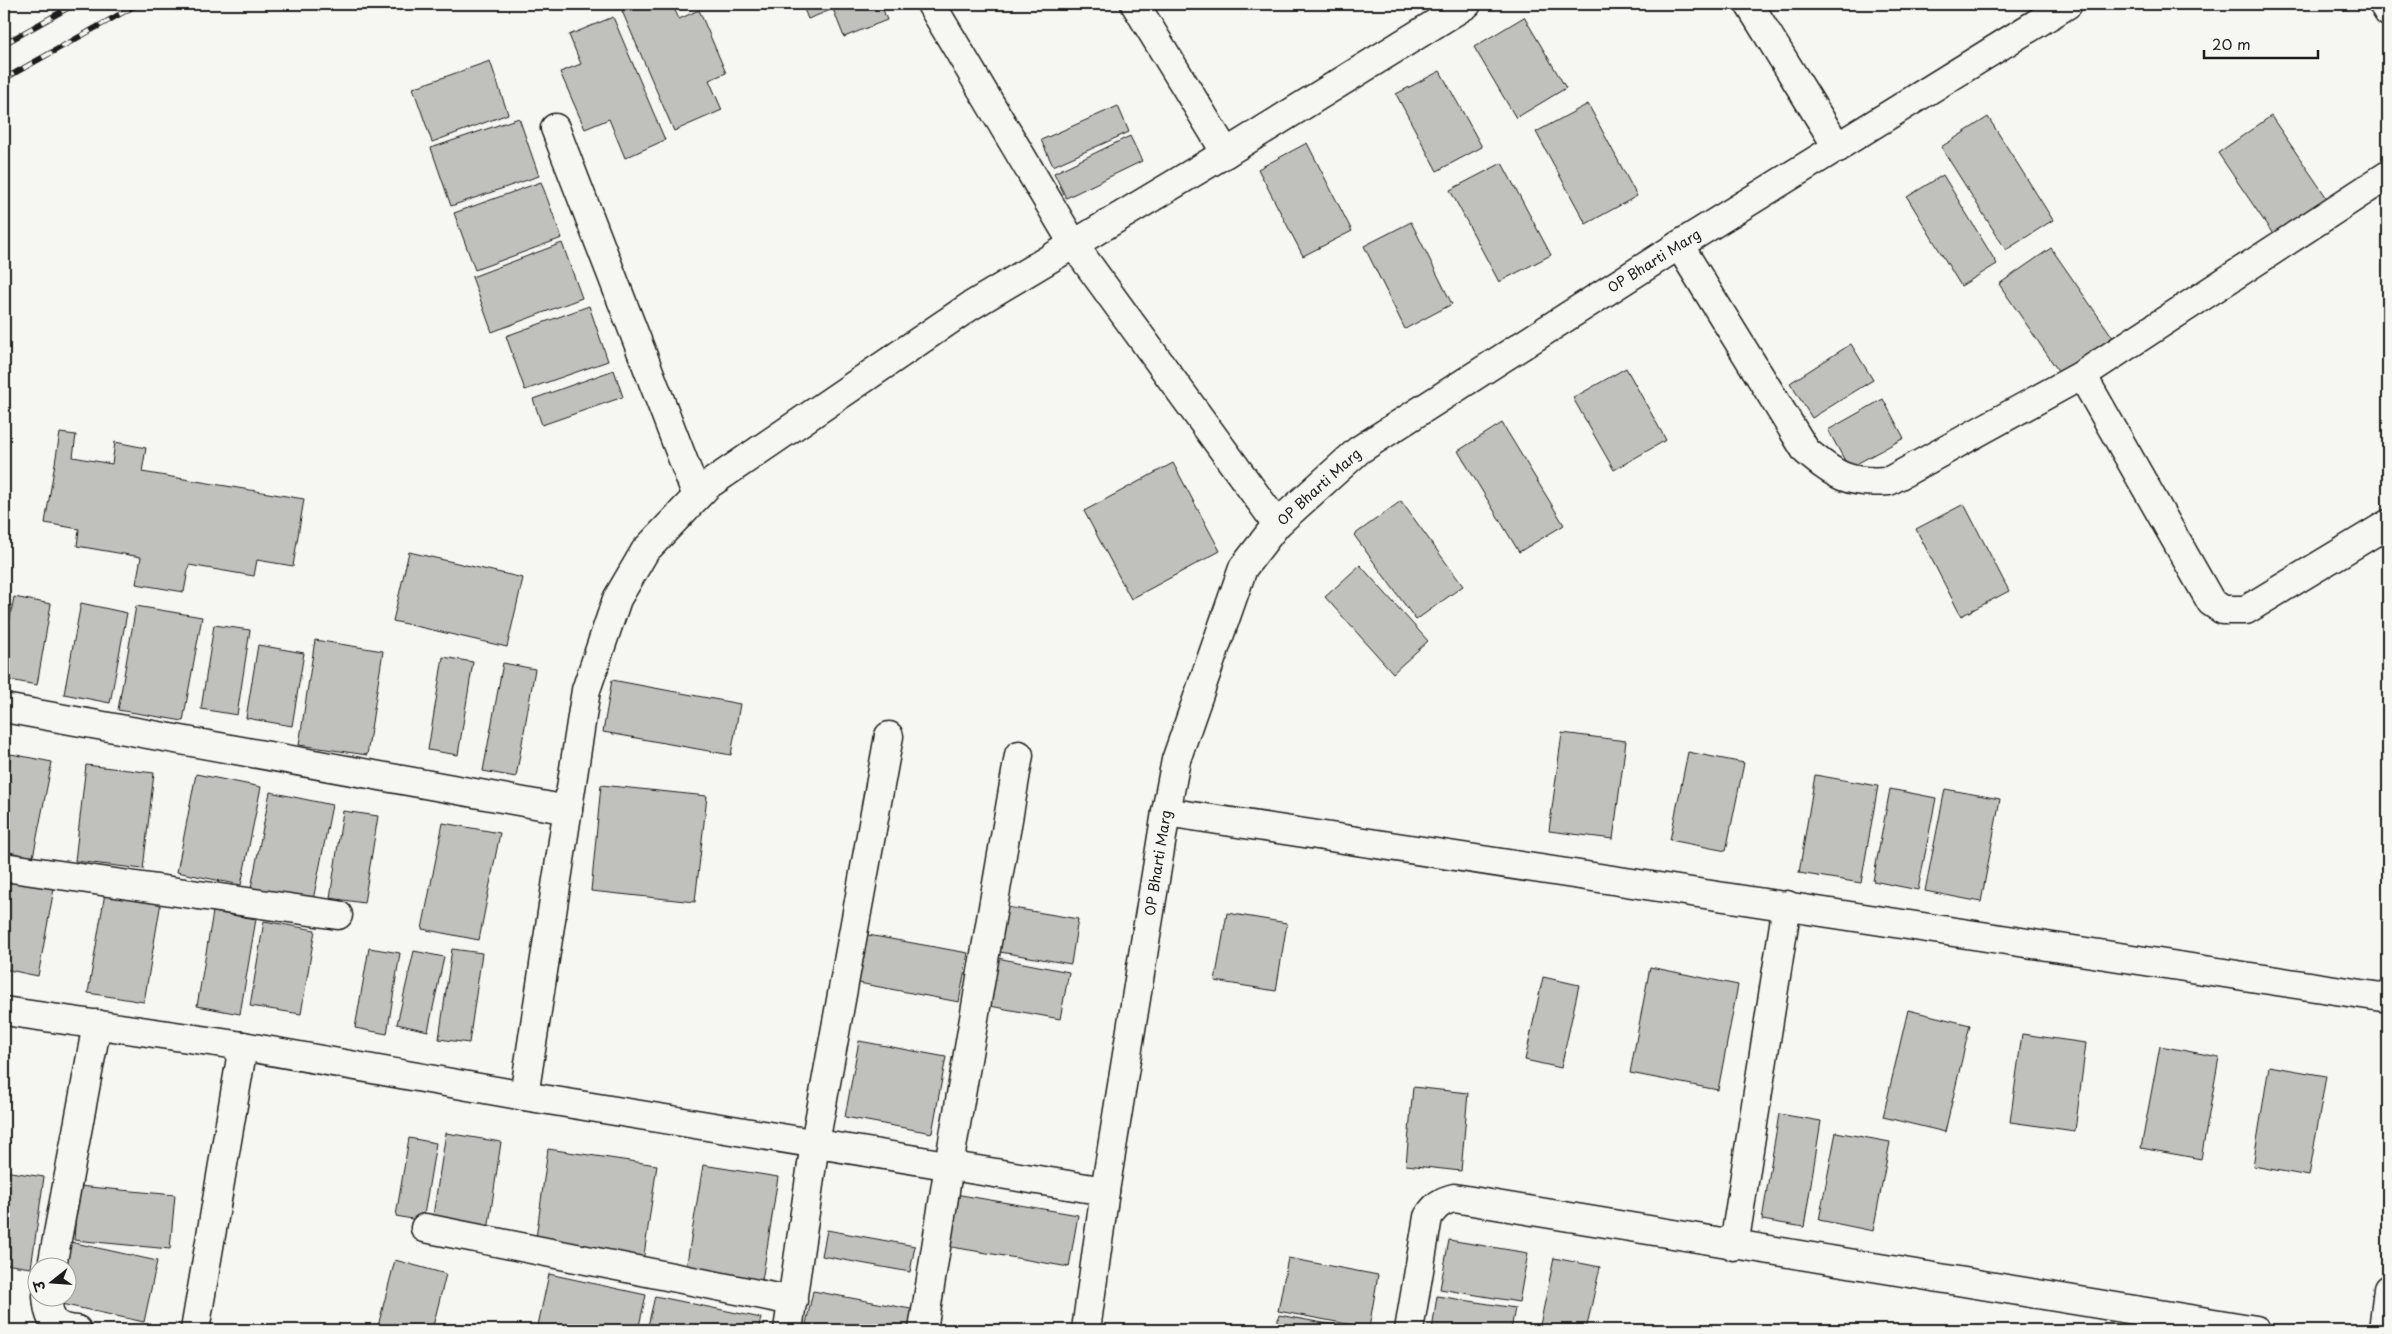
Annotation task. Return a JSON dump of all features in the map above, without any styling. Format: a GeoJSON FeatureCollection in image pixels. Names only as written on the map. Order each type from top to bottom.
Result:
{"type":"FeatureCollection","features":[{"type":"Feature","properties":{"kind":"street"},"geometry":{"type":"LineString","coordinates":[[931,4],[1074,245],[1277,524]]}},
{"type":"Feature","properties":{"kind":"street"},"geometry":{"type":"LineString","coordinates":[[1135,4],[1226,153]]}},
{"type":"Feature","properties":{"kind":"street"},"geometry":{"type":"LineString","coordinates":[[524,1096],[586,690],[617,599],[645,551],[708,484],[969,307],[1226,153],[1464,4]]}},
{"type":"Feature","properties":{"kind":"street"},"geometry":{"type":"LineString","coordinates":[[1749,4],[1838,148]]}},
{"type":"Feature","properties":{"kind":"street","name":"OP Bharti Marg"},"geometry":{"type":"LineString","coordinates":[[1086,1330],[1105,1191],[1176,760],[1242,568],[1277,524],[1359,450],[1679,245],[2068,4]]}},
{"type":"Feature","properties":{"kind":"street"},"geometry":{"type":"LineString","coordinates":[[2383,4],[2388,12]]}},
{"type":"Feature","properties":{"kind":"street"},"geometry":{"type":"LineString","coordinates":[[555,128],[697,496]]}},
{"type":"Feature","properties":{"kind":"street"},"geometry":{"type":"LineString","coordinates":[[1679,245],[1806,451],[1832,472],[1864,483],[1888,481],[2082,375],[2388,175]]}},
{"type":"Feature","properties":{"kind":"street"},"geometry":{"type":"LineString","coordinates":[[2082,375],[2211,602],[2223,610],[2246,610],[2388,524]]}},
{"type":"Feature","properties":{"kind":"street"},"geometry":{"type":"LineString","coordinates":[[4,708],[568,810]]}},
{"type":"Feature","properties":{"kind":"street"},"geometry":{"type":"LineString","coordinates":[[788,1330],[815,1143],[889,736]]}},
{"type":"Feature","properties":{"kind":"street"},"geometry":{"type":"LineString","coordinates":[[923,1330],[948,1165],[1019,755]]}},
{"type":"Feature","properties":{"kind":"street"},"geometry":{"type":"LineString","coordinates":[[1166,812],[1787,905],[2388,998]]}},
{"type":"Feature","properties":{"kind":"street"},"geometry":{"type":"LineString","coordinates":[[4,867],[338,915]]}},
{"type":"Feature","properties":{"kind":"street"},"geometry":{"type":"LineString","coordinates":[[1734,1246],[1787,905]]}},
{"type":"Feature","properties":{"kind":"street"},"geometry":{"type":"LineString","coordinates":[[4,1011],[243,1046],[524,1096],[1105,1191]]}},
{"type":"Feature","properties":{"kind":"street"},"geometry":{"type":"LineString","coordinates":[[54,1256],[97,1024]]}},
{"type":"Feature","properties":{"kind":"street"},"geometry":{"type":"LineString","coordinates":[[195,1330],[243,1046]]}},
{"type":"Feature","properties":{"kind":"street"},"geometry":{"type":"LineString","coordinates":[[1409,1330],[1428,1216],[1434,1207],[1454,1198],[2180,1324],[2256,1330]]}},
{"type":"Feature","properties":{"kind":"street"},"geometry":{"type":"LineString","coordinates":[[425,1228],[793,1301]]}},
{"type":"Feature","properties":{"kind":"street"},"geometry":{"type":"LineString","coordinates":[[2383,1330],[2388,1289]]}},
{"type":"Feature","properties":{"kind":"street"},"geometry":{"type":"LineString","coordinates":[[48,1306],[48,1313],[54,1323],[66,1329],[77,1330]]}},
{"type":"Feature","properties":{"kind":"building"},"geometry":{"type":"Polygon","coordinates":[[[639,4],[672,4],[679,19],[699,10],[726,73],[709,80],[722,110],[674,131],[622,11],[639,4]]]}},
{"type":"Feature","properties":{"kind":"building"},"geometry":{"type":"Polygon","coordinates":[[[802,4],[881,4],[887,20],[844,37],[833,9],[808,19],[802,4]]]}},
{"type":"Feature","properties":{"kind":"building"},"geometry":{"type":"Polygon","coordinates":[[[613,17],[665,140],[625,158],[609,119],[585,129],[560,72],[581,64],[569,35],[613,17]]]}},
{"type":"Feature","properties":{"kind":"building"},"geometry":{"type":"Polygon","coordinates":[[[1524,17],[1566,88],[1516,118],[1474,47],[1524,17]]]}},
{"type":"Feature","properties":{"kind":"building"},"geometry":{"type":"Polygon","coordinates":[[[490,61],[508,114],[432,142],[413,88],[490,61]]]}},
{"type":"Feature","properties":{"kind":"building"},"geometry":{"type":"Polygon","coordinates":[[[1440,71],[1482,147],[1437,171],[1396,94],[1440,71]]]}},
{"type":"Feature","properties":{"kind":"building"},"geometry":{"type":"Polygon","coordinates":[[[1588,104],[1637,196],[1586,224],[1536,132],[1588,104]]]}},
{"type":"Feature","properties":{"kind":"building"},"geometry":{"type":"Polygon","coordinates":[[[1118,106],[1129,132],[1053,166],[1041,140],[1118,106]]]}},
{"type":"Feature","properties":{"kind":"building"},"geometry":{"type":"Polygon","coordinates":[[[2271,116],[2329,201],[2275,237],[2218,153],[2271,116]]]}},
{"type":"Feature","properties":{"kind":"building"},"geometry":{"type":"Polygon","coordinates":[[[1988,117],[2053,220],[2006,250],[1941,147],[1988,117]]]}},
{"type":"Feature","properties":{"kind":"building"},"geometry":{"type":"Polygon","coordinates":[[[519,118],[539,176],[451,206],[431,148],[519,118]]]}},
{"type":"Feature","properties":{"kind":"building"},"geometry":{"type":"Polygon","coordinates":[[[1130,136],[1142,161],[1066,198],[1054,173],[1130,136]]]}},
{"type":"Feature","properties":{"kind":"building"},"geometry":{"type":"Polygon","coordinates":[[[1307,143],[1352,231],[1303,256],[1258,169],[1307,143]]]}},
{"type":"Feature","properties":{"kind":"building"},"geometry":{"type":"Polygon","coordinates":[[[1502,163],[1551,255],[1499,282],[1450,190],[1502,163]]]}},
{"type":"Feature","properties":{"kind":"building"},"geometry":{"type":"Polygon","coordinates":[[[1943,175],[1997,264],[1961,286],[1907,197],[1943,175]]]}},
{"type":"Feature","properties":{"kind":"building"},"geometry":{"type":"Polygon","coordinates":[[[541,182],[562,238],[475,270],[454,213],[541,182]]]}},
{"type":"Feature","properties":{"kind":"building"},"geometry":{"type":"Polygon","coordinates":[[[1411,222],[1452,304],[1405,329],[1364,246],[1411,222]]]}},
{"type":"Feature","properties":{"kind":"building"},"geometry":{"type":"Polygon","coordinates":[[[562,243],[582,298],[492,332],[472,277],[562,243]]]}},
{"type":"Feature","properties":{"kind":"building"},"geometry":{"type":"Polygon","coordinates":[[[2051,248],[2114,339],[2061,375],[1999,284],[2051,248]]]}},
{"type":"Feature","properties":{"kind":"building"},"geometry":{"type":"Polygon","coordinates":[[[589,306],[608,361],[525,390],[506,336],[589,306]]]}},
{"type":"Feature","properties":{"kind":"building"},"geometry":{"type":"Polygon","coordinates":[[[1851,344],[1873,380],[1812,418],[1790,383],[1851,344]]]}},
{"type":"Feature","properties":{"kind":"building"},"geometry":{"type":"Polygon","coordinates":[[[1626,368],[1666,440],[1614,470],[1573,398],[1626,368]]]}},
{"type":"Feature","properties":{"kind":"building"},"geometry":{"type":"Polygon","coordinates":[[[614,370],[623,397],[542,425],[533,399],[614,370]]]}},
{"type":"Feature","properties":{"kind":"building"},"geometry":{"type":"Polygon","coordinates":[[[1883,399],[1904,438],[1849,468],[1828,430],[1883,399]]]}},
{"type":"Feature","properties":{"kind":"building"},"geometry":{"type":"Polygon","coordinates":[[[1502,423],[1564,525],[1519,552],[1458,451],[1502,423]]]}},
{"type":"Feature","properties":{"kind":"building"},"geometry":{"type":"Polygon","coordinates":[[[60,433],[76,435],[73,457],[112,464],[115,442],[146,448],[142,472],[304,499],[293,566],[257,560],[254,576],[189,565],[184,592],[136,584],[141,557],[77,546],[79,529],[45,523],[60,433]]]}},
{"type":"Feature","properties":{"kind":"building"},"geometry":{"type":"Polygon","coordinates":[[[1173,463],[1220,551],[1131,599],[1084,511],[1173,463]]]}},
{"type":"Feature","properties":{"kind":"building"},"geometry":{"type":"Polygon","coordinates":[[[1401,501],[1463,586],[1416,620],[1354,535],[1401,501]]]}},
{"type":"Feature","properties":{"kind":"building"},"geometry":{"type":"Polygon","coordinates":[[[1964,504],[2009,591],[1961,616],[1916,529],[1964,504]]]}},
{"type":"Feature","properties":{"kind":"building"},"geometry":{"type":"Polygon","coordinates":[[[409,552],[523,578],[507,647],[393,621],[409,552]]]}},
{"type":"Feature","properties":{"kind":"building"},"geometry":{"type":"Polygon","coordinates":[[[1360,565],[1428,641],[1393,673],[1325,597],[1360,565]]]}},
{"type":"Feature","properties":{"kind":"building"},"geometry":{"type":"Polygon","coordinates":[[[14,597],[51,604],[37,685],[4,679],[4,650],[14,597]]]}},
{"type":"Feature","properties":{"kind":"building"},"geometry":{"type":"Polygon","coordinates":[[[81,603],[127,613],[110,703],[64,694],[81,603]]]}},
{"type":"Feature","properties":{"kind":"building"},"geometry":{"type":"Polygon","coordinates":[[[136,606],[202,617],[183,721],[118,710],[136,606]]]}},
{"type":"Feature","properties":{"kind":"building"},"geometry":{"type":"Polygon","coordinates":[[[214,625],[250,630],[237,715],[201,709],[214,625]]]}},
{"type":"Feature","properties":{"kind":"building"},"geometry":{"type":"Polygon","coordinates":[[[315,640],[383,651],[367,755],[299,745],[315,640]]]}},
{"type":"Feature","properties":{"kind":"building"},"geometry":{"type":"Polygon","coordinates":[[[258,645],[304,653],[292,726],[246,718],[258,645]]]}},
{"type":"Feature","properties":{"kind":"building"},"geometry":{"type":"Polygon","coordinates":[[[443,657],[473,662],[458,755],[428,750],[443,657]]]}},
{"type":"Feature","properties":{"kind":"building"},"geometry":{"type":"Polygon","coordinates":[[[503,663],[535,669],[516,777],[483,771],[503,663]]]}},
{"type":"Feature","properties":{"kind":"building"},"geometry":{"type":"Polygon","coordinates":[[[612,680],[740,704],[731,755],[603,732],[612,680]]]}},
{"type":"Feature","properties":{"kind":"building"},"geometry":{"type":"Polygon","coordinates":[[[1562,733],[1626,741],[1613,839],[1549,831],[1562,733]]]}},
{"type":"Feature","properties":{"kind":"building"},"geometry":{"type":"Polygon","coordinates":[[[1688,752],[1744,763],[1726,851],[1670,840],[1688,752]]]}},
{"type":"Feature","properties":{"kind":"building"},"geometry":{"type":"Polygon","coordinates":[[[11,754],[52,762],[33,857],[4,851],[4,789],[11,754]]]}},
{"type":"Feature","properties":{"kind":"building"},"geometry":{"type":"Polygon","coordinates":[[[86,765],[154,773],[143,869],[75,861],[86,765]]]}},
{"type":"Feature","properties":{"kind":"building"},"geometry":{"type":"Polygon","coordinates":[[[196,774],[261,787],[241,885],[177,872],[196,774]]]}},
{"type":"Feature","properties":{"kind":"building"},"geometry":{"type":"Polygon","coordinates":[[[1815,775],[1878,786],[1861,883],[1799,873],[1815,775]]]}},
{"type":"Feature","properties":{"kind":"building"},"geometry":{"type":"Polygon","coordinates":[[[601,785],[707,796],[695,902],[591,891],[601,785]]]}},
{"type":"Feature","properties":{"kind":"building"},"geometry":{"type":"Polygon","coordinates":[[[1890,789],[1936,798],[1918,890],[1873,881],[1890,789]]]}},
{"type":"Feature","properties":{"kind":"building"},"geometry":{"type":"Polygon","coordinates":[[[1945,789],[2000,799],[1981,902],[1925,891],[1945,789]]]}},
{"type":"Feature","properties":{"kind":"building"},"geometry":{"type":"Polygon","coordinates":[[[270,792],[332,805],[313,900],[251,888],[270,792]]]}},
{"type":"Feature","properties":{"kind":"building"},"geometry":{"type":"Polygon","coordinates":[[[343,811],[378,816],[364,903],[330,898],[343,811]]]}},
{"type":"Feature","properties":{"kind":"building"},"geometry":{"type":"Polygon","coordinates":[[[443,823],[500,833],[479,940],[422,929],[443,823]]]}},
{"type":"Feature","properties":{"kind":"building"},"geometry":{"type":"Polygon","coordinates":[[[10,875],[55,883],[38,976],[4,969],[4,908],[10,875]]]}},
{"type":"Feature","properties":{"kind":"building"},"geometry":{"type":"Polygon","coordinates":[[[105,893],[161,902],[144,1002],[88,993],[105,893]]]}},
{"type":"Feature","properties":{"kind":"building"},"geometry":{"type":"Polygon","coordinates":[[[995,905],[1078,919],[1071,964],[988,950],[995,905]]]}},
{"type":"Feature","properties":{"kind":"building"},"geometry":{"type":"Polygon","coordinates":[[[213,912],[256,919],[240,1014],[197,1006],[213,912]]]}},
{"type":"Feature","properties":{"kind":"building"},"geometry":{"type":"Polygon","coordinates":[[[1227,913],[1287,923],[1276,991],[1215,981],[1227,913]]]}},
{"type":"Feature","properties":{"kind":"building"},"geometry":{"type":"Polygon","coordinates":[[[264,921],[315,930],[301,1014],[250,1006],[264,921]]]}},
{"type":"Feature","properties":{"kind":"building"},"geometry":{"type":"Polygon","coordinates":[[[857,933],[968,953],[959,1002],[848,981],[857,933]]]}},
{"type":"Feature","properties":{"kind":"building"},"geometry":{"type":"Polygon","coordinates":[[[369,948],[400,953],[387,1034],[355,1028],[369,948]]]}},
{"type":"Feature","properties":{"kind":"building"},"geometry":{"type":"Polygon","coordinates":[[[452,949],[482,953],[469,1043],[439,1039],[452,949]]]}},
{"type":"Feature","properties":{"kind":"building"},"geometry":{"type":"Polygon","coordinates":[[[414,951],[444,957],[428,1031],[397,1024],[414,951]]]}},
{"type":"Feature","properties":{"kind":"building"},"geometry":{"type":"Polygon","coordinates":[[[987,956],[1069,972],[1060,1019],[979,1004],[987,956]]]}},
{"type":"Feature","properties":{"kind":"building"},"geometry":{"type":"Polygon","coordinates":[[[1650,967],[1738,985],[1718,1090],[1630,1073],[1650,967]]]}},
{"type":"Feature","properties":{"kind":"building"},"geometry":{"type":"Polygon","coordinates":[[[1543,977],[1579,985],[1561,1068],[1525,1060],[1543,977]]]}},
{"type":"Feature","properties":{"kind":"building"},"geometry":{"type":"Polygon","coordinates":[[[1908,1010],[1970,1025],[1945,1132],[1883,1117],[1908,1010]]]}},
{"type":"Feature","properties":{"kind":"building"},"geometry":{"type":"Polygon","coordinates":[[[2022,1034],[2086,1043],[2075,1131],[2010,1122],[2022,1034]]]}},
{"type":"Feature","properties":{"kind":"building"},"geometry":{"type":"Polygon","coordinates":[[[859,1041],[946,1057],[932,1133],[845,1117],[859,1041]]]}},
{"type":"Feature","properties":{"kind":"building"},"geometry":{"type":"Polygon","coordinates":[[[2160,1046],[2219,1057],[2201,1159],[2141,1148],[2160,1046]]]}},
{"type":"Feature","properties":{"kind":"building"},"geometry":{"type":"Polygon","coordinates":[[[2269,1066],[2326,1076],[2309,1176],[2253,1166],[2269,1066]]]}},
{"type":"Feature","properties":{"kind":"building"},"geometry":{"type":"Polygon","coordinates":[[[1413,1087],[1468,1093],[1461,1171],[1406,1165],[1413,1087]]]}},
{"type":"Feature","properties":{"kind":"building"},"geometry":{"type":"Polygon","coordinates":[[[1779,1114],[1821,1121],[1804,1227],[1762,1220],[1779,1114]]]}},
{"type":"Feature","properties":{"kind":"building"},"geometry":{"type":"Polygon","coordinates":[[[1836,1132],[1890,1142],[1873,1231],[1819,1220],[1836,1132]]]}},
{"type":"Feature","properties":{"kind":"building"},"geometry":{"type":"Polygon","coordinates":[[[446,1133],[501,1142],[488,1231],[432,1222],[446,1133]]]}},
{"type":"Feature","properties":{"kind":"building"},"geometry":{"type":"Polygon","coordinates":[[[409,1138],[436,1143],[423,1221],[396,1216],[409,1138]]]}},
{"type":"Feature","properties":{"kind":"building"},"geometry":{"type":"Polygon","coordinates":[[[548,1149],[657,1165],[643,1262],[535,1246],[548,1149]]]}},
{"type":"Feature","properties":{"kind":"building"},"geometry":{"type":"Polygon","coordinates":[[[703,1165],[778,1177],[762,1281],[686,1269],[703,1165]]]}},
{"type":"Feature","properties":{"kind":"building"},"geometry":{"type":"Polygon","coordinates":[[[4,1171],[44,1177],[33,1256],[28,1256],[28,1268],[4,1264],[4,1171]]]}},
{"type":"Feature","properties":{"kind":"building"},"geometry":{"type":"Polygon","coordinates":[[[78,1186],[175,1195],[170,1249],[74,1240],[78,1186]]]}},
{"type":"Feature","properties":{"kind":"building"},"geometry":{"type":"Polygon","coordinates":[[[955,1194],[1078,1215],[1069,1267],[946,1246],[955,1194]]]}},
{"type":"Feature","properties":{"kind":"building"},"geometry":{"type":"Polygon","coordinates":[[[827,1230],[915,1246],[910,1272],[822,1256],[827,1230]]]}},
{"type":"Feature","properties":{"kind":"building"},"geometry":{"type":"Polygon","coordinates":[[[1449,1240],[1528,1253],[1519,1302],[1440,1289],[1449,1240]]]}},
{"type":"Feature","properties":{"kind":"building"},"geometry":{"type":"Polygon","coordinates":[[[66,1241],[157,1261],[144,1322],[70,1306],[78,1306],[78,1256],[62,1256],[66,1241]]]}},
{"type":"Feature","properties":{"kind":"building"},"geometry":{"type":"Polygon","coordinates":[[[1288,1258],[1378,1275],[1369,1328],[1278,1311],[1288,1258]]]}},
{"type":"Feature","properties":{"kind":"building"},"geometry":{"type":"Polygon","coordinates":[[[1554,1258],[1600,1267],[1586,1330],[1539,1330],[1554,1258]]]}},
{"type":"Feature","properties":{"kind":"building"},"geometry":{"type":"Polygon","coordinates":[[[395,1260],[446,1274],[432,1330],[377,1330],[395,1260]]]}},
{"type":"Feature","properties":{"kind":"building"},"geometry":{"type":"Polygon","coordinates":[[[549,1274],[646,1295],[638,1330],[537,1330],[549,1274]]]}},
{"type":"Feature","properties":{"kind":"building"},"geometry":{"type":"Polygon","coordinates":[[[813,1291],[916,1310],[913,1330],[839,1330],[806,1324],[813,1291]]]}},
{"type":"Feature","properties":{"kind":"building"},"geometry":{"type":"Polygon","coordinates":[[[655,1296],[761,1318],[758,1330],[647,1330],[655,1296]]]}},
{"type":"Feature","properties":{"kind":"building"},"geometry":{"type":"Polygon","coordinates":[[[1437,1296],[1515,1308],[1511,1330],[1432,1330],[1437,1296]]]}},
{"type":"Feature","properties":{"kind":"building"},"geometry":{"type":"Polygon","coordinates":[[[1279,1315],[1362,1330],[1276,1330],[1279,1315]]]}},
{"type":"Feature","properties":{"kind":"railway"},"geometry":{"type":"LineString","coordinates":[[4,44],[75,4]]}},
{"type":"Feature","properties":{"kind":"railway"},"geometry":{"type":"LineString","coordinates":[[4,79],[138,4]]}}]}
